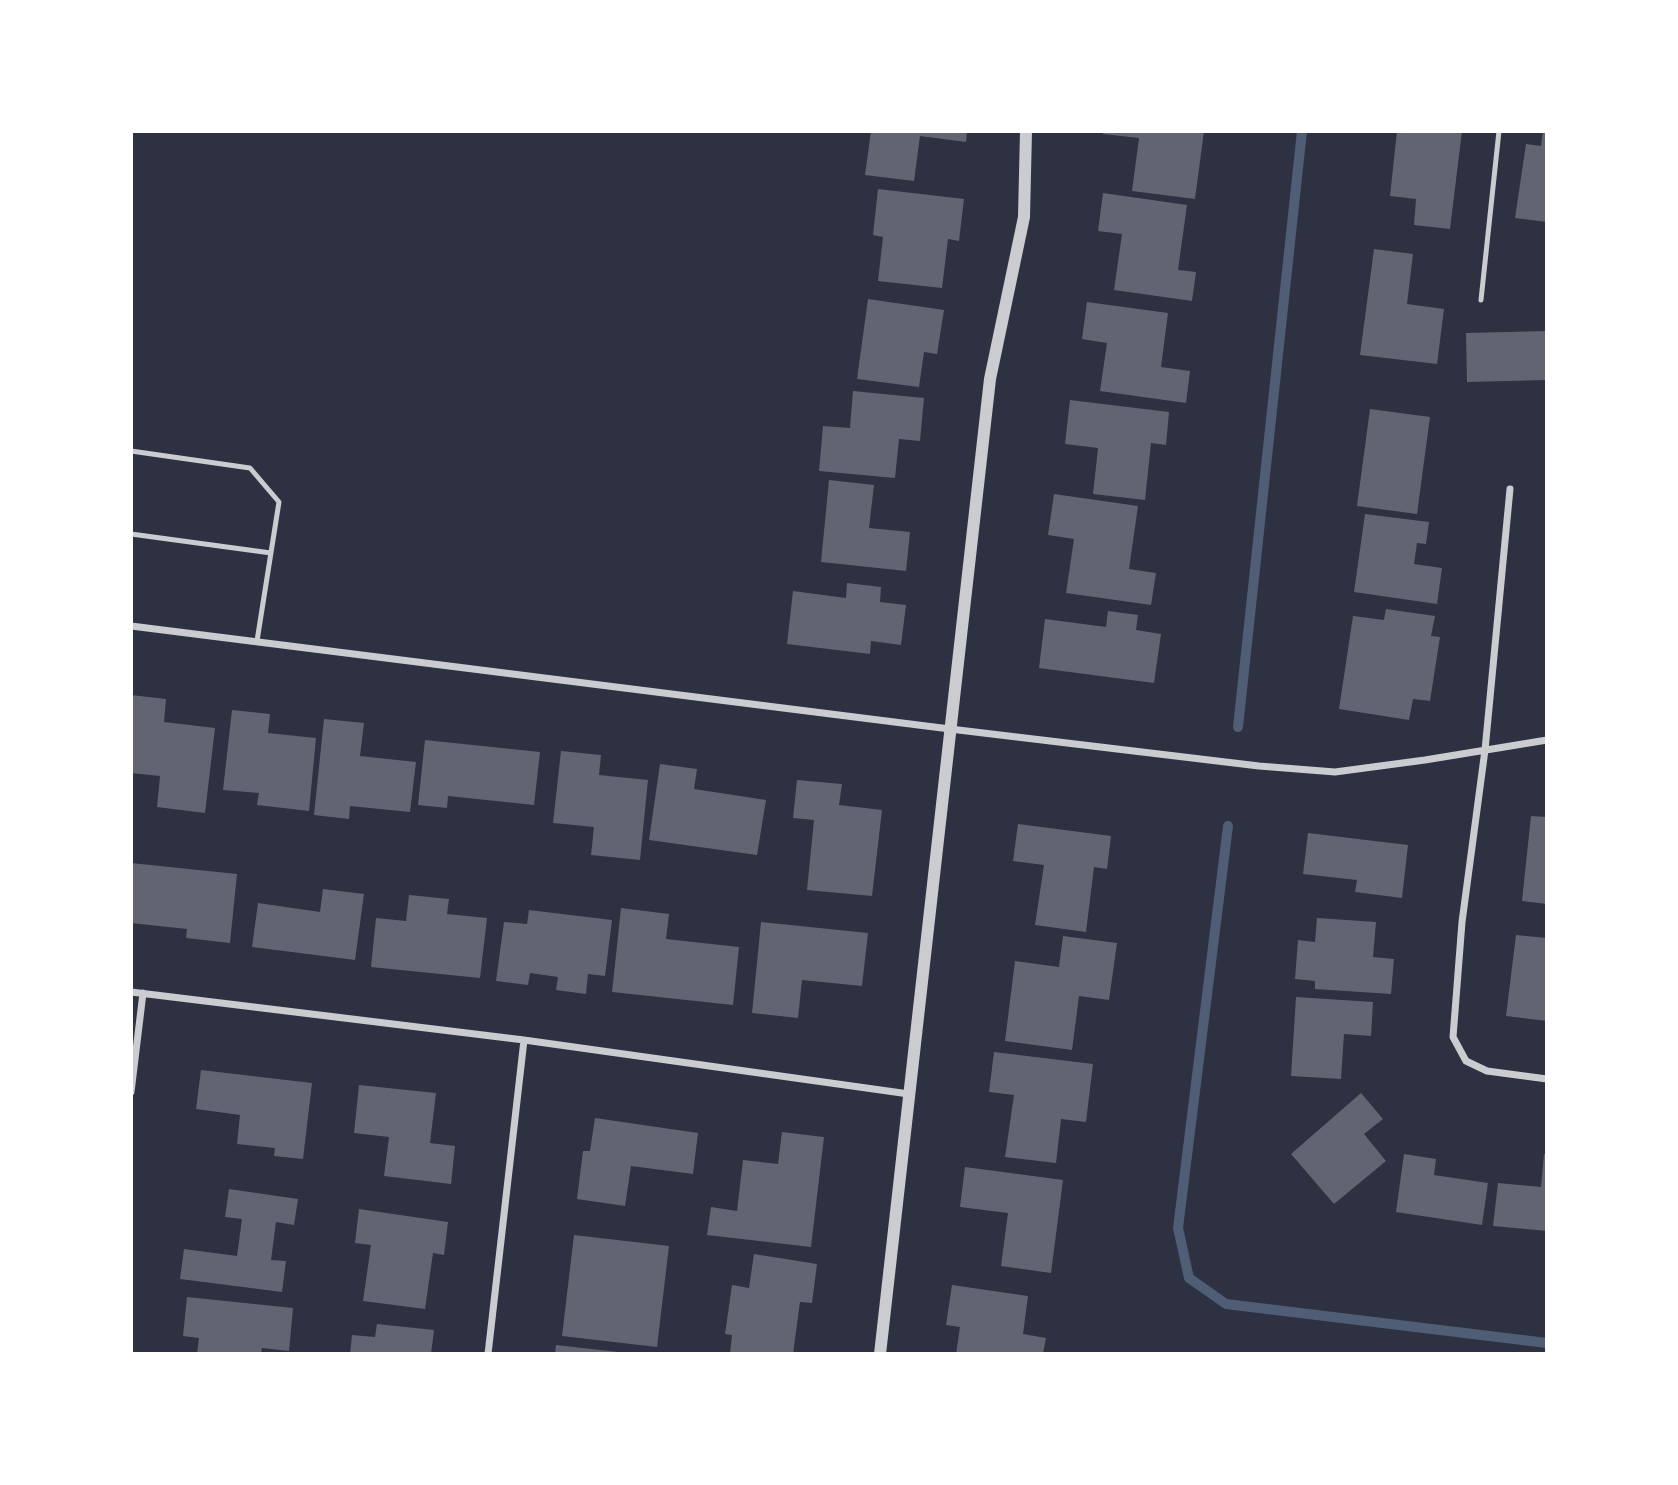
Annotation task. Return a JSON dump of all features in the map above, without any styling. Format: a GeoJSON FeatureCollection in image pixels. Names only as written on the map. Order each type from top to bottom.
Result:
{"type":"FeatureCollection","features":[{"type":"Feature","properties":{"kind":"street"},"geometry":{"type":"LineString","coordinates":[[880,1354],[989,379],[1024,217],[1026,131]]}},
{"type":"Feature","properties":{"kind":"street"},"geometry":{"type":"LineString","coordinates":[[1510,489],[1485,750],[1462,922],[1453,1037],[1466,1060],[1488,1071],[1547,1079]]}},
{"type":"Feature","properties":{"kind":"street"},"geometry":{"type":"LineString","coordinates":[[131,626],[1259,766],[1335,772],[1547,740]]}},
{"type":"Feature","properties":{"kind":"street"},"geometry":{"type":"LineString","coordinates":[[131,992],[524,1040],[909,1094]]}},
{"type":"Feature","properties":{"kind":"street"},"geometry":{"type":"LineString","coordinates":[[131,1092],[143,993]]}},
{"type":"Feature","properties":{"kind":"street"},"geometry":{"type":"LineString","coordinates":[[488,1354],[524,1040]]}},
{"type":"Feature","properties":{"kind":"lane"},"geometry":{"type":"LineString","coordinates":[[1481,300],[1499,131]]}},
{"type":"Feature","properties":{"kind":"lane"},"geometry":{"type":"LineString","coordinates":[[131,451],[250,468],[279,502],[257,641]]}},
{"type":"Feature","properties":{"kind":"lane"},"geometry":{"type":"LineString","coordinates":[[131,534],[271,552]]}},
{"type":"Feature","properties":{"kind":"building"},"geometry":{"type":"Polygon","coordinates":[[[871,131],[967,131],[966,142],[920,136],[914,181],[865,175],[871,131]]]}},
{"type":"Feature","properties":{"kind":"building"},"geometry":{"type":"Polygon","coordinates":[[[1103,131],[1204,131],[1195,199],[1132,191],[1139,138],[1103,134],[1103,131]]]}},
{"type":"Feature","properties":{"kind":"building"},"geometry":{"type":"Polygon","coordinates":[[[1397,131],[1462,131],[1450,229],[1414,225],[1416,199],[1390,196],[1397,131]]]}},
{"type":"Feature","properties":{"kind":"building"},"geometry":{"type":"Polygon","coordinates":[[[1543,131],[1547,131],[1547,222],[1515,218],[1526,144],[1541,146],[1543,131]]]}},
{"type":"Feature","properties":{"kind":"building"},"geometry":{"type":"Polygon","coordinates":[[[878,189],[964,199],[959,241],[948,239],[942,288],[878,281],[883,237],[873,235],[878,189]]]}},
{"type":"Feature","properties":{"kind":"building"},"geometry":{"type":"Polygon","coordinates":[[[1103,193],[1187,205],[1178,270],[1196,272],[1192,301],[1114,290],[1122,234],[1098,231],[1103,193]]]}},
{"type":"Feature","properties":{"kind":"building"},"geometry":{"type":"Polygon","coordinates":[[[1374,249],[1413,254],[1407,304],[1444,309],[1437,364],[1360,355],[1374,249]]]}},
{"type":"Feature","properties":{"kind":"building"},"geometry":{"type":"Polygon","coordinates":[[[868,299],[944,310],[937,354],[924,352],[919,387],[857,379],[868,299]]]}},
{"type":"Feature","properties":{"kind":"building"},"geometry":{"type":"Polygon","coordinates":[[[1087,302],[1168,313],[1161,367],[1190,371],[1186,403],[1100,391],[1107,343],[1082,339],[1087,302]]]}},
{"type":"Feature","properties":{"kind":"building"},"geometry":{"type":"Polygon","coordinates":[[[1547,331],[1547,380],[1467,382],[1466,333],[1547,331]]]}},
{"type":"Feature","properties":{"kind":"building"},"geometry":{"type":"Polygon","coordinates":[[[853,391],[924,398],[920,441],[899,439],[895,478],[819,471],[823,426],[850,428],[853,391]]]}},
{"type":"Feature","properties":{"kind":"building"},"geometry":{"type":"Polygon","coordinates":[[[1070,400],[1169,412],[1166,445],[1151,443],[1145,500],[1093,494],[1098,448],[1065,444],[1070,400]]]}},
{"type":"Feature","properties":{"kind":"building"},"geometry":{"type":"Polygon","coordinates":[[[1370,409],[1430,417],[1417,514],[1357,506],[1370,409]]]}},
{"type":"Feature","properties":{"kind":"building"},"geometry":{"type":"Polygon","coordinates":[[[829,480],[874,485],[869,528],[910,532],[906,571],[821,562],[829,480]]]}},
{"type":"Feature","properties":{"kind":"building"},"geometry":{"type":"Polygon","coordinates":[[[1054,494],[1138,506],[1129,569],[1156,573],[1151,605],[1066,593],[1074,539],[1048,535],[1054,494]]]}},
{"type":"Feature","properties":{"kind":"building"},"geometry":{"type":"Polygon","coordinates":[[[1365,514],[1429,522],[1426,544],[1417,543],[1414,564],[1442,568],[1437,604],[1354,592],[1365,514]]]}},
{"type":"Feature","properties":{"kind":"building"},"geometry":{"type":"Polygon","coordinates":[[[847,583],[881,587],[880,602],[906,605],[901,645],[871,641],[870,654],[787,644],[793,591],[846,598],[847,583]]]}},
{"type":"Feature","properties":{"kind":"building"},"geometry":{"type":"Polygon","coordinates":[[[1386,609],[1435,616],[1431,636],[1440,637],[1430,701],[1413,699],[1409,720],[1339,709],[1353,616],[1384,620],[1386,609]]]}},
{"type":"Feature","properties":{"kind":"building"},"geometry":{"type":"Polygon","coordinates":[[[1108,611],[1138,615],[1136,630],[1161,634],[1154,683],[1039,668],[1045,619],[1106,627],[1108,611]]]}},
{"type":"Feature","properties":{"kind":"building"},"geometry":{"type":"Polygon","coordinates":[[[131,695],[166,699],[164,722],[215,728],[205,813],[157,807],[160,776],[131,773],[131,695]]]}},
{"type":"Feature","properties":{"kind":"building"},"geometry":{"type":"Polygon","coordinates":[[[232,710],[270,714],[268,733],[316,738],[309,811],[257,805],[259,793],[223,790],[232,710]]]}},
{"type":"Feature","properties":{"kind":"building"},"geometry":{"type":"Polygon","coordinates":[[[324,719],[364,723],[360,756],[416,762],[410,812],[350,806],[349,819],[314,815],[324,719]]]}},
{"type":"Feature","properties":{"kind":"building"},"geometry":{"type":"Polygon","coordinates":[[[425,740],[540,752],[534,805],[448,796],[447,808],[418,805],[425,740]]]}},
{"type":"Feature","properties":{"kind":"building"},"geometry":{"type":"Polygon","coordinates":[[[561,751],[601,755],[599,775],[648,780],[640,860],[591,855],[594,827],[553,823],[561,751]]]}},
{"type":"Feature","properties":{"kind":"building"},"geometry":{"type":"Polygon","coordinates":[[[660,764],[697,769],[694,789],[766,800],[757,855],[649,840],[660,764]]]}},
{"type":"Feature","properties":{"kind":"building"},"geometry":{"type":"Polygon","coordinates":[[[797,780],[842,784],[839,805],[882,810],[872,896],[807,890],[814,820],[793,818],[797,780]]]}},
{"type":"Feature","properties":{"kind":"building"},"geometry":{"type":"Polygon","coordinates":[[[1531,816],[1547,817],[1547,904],[1522,901],[1531,816]]]}},
{"type":"Feature","properties":{"kind":"building"},"geometry":{"type":"Polygon","coordinates":[[[1018,824],[1111,836],[1107,869],[1094,867],[1086,932],[1035,925],[1044,865],[1013,861],[1018,824]]]}},
{"type":"Feature","properties":{"kind":"building"},"geometry":{"type":"Polygon","coordinates":[[[1308,833],[1408,845],[1402,898],[1355,892],[1357,880],[1303,874],[1308,833]]]}},
{"type":"Feature","properties":{"kind":"building"},"geometry":{"type":"Polygon","coordinates":[[[131,863],[237,874],[230,943],[186,938],[187,929],[131,923],[131,863]]]}},
{"type":"Feature","properties":{"kind":"building"},"geometry":{"type":"Polygon","coordinates":[[[323,889],[364,894],[355,960],[252,947],[258,903],[320,912],[323,889]]]}},
{"type":"Feature","properties":{"kind":"building"},"geometry":{"type":"Polygon","coordinates":[[[409,895],[449,899],[447,914],[487,918],[480,978],[371,967],[376,918],[406,921],[409,895]]]}},
{"type":"Feature","properties":{"kind":"building"},"geometry":{"type":"Polygon","coordinates":[[[621,908],[669,914],[666,939],[739,947],[733,1005],[612,992],[621,908]]]}},
{"type":"Feature","properties":{"kind":"building"},"geometry":{"type":"Polygon","coordinates":[[[529,910],[612,920],[605,976],[588,974],[586,994],[556,990],[558,977],[530,973],[528,985],[496,981],[504,922],[527,924],[529,910]]]}},
{"type":"Feature","properties":{"kind":"building"},"geometry":{"type":"Polygon","coordinates":[[[1317,918],[1376,922],[1373,957],[1394,959],[1391,994],[1315,989],[1315,981],[1295,979],[1298,940],[1315,942],[1317,918]]]}},
{"type":"Feature","properties":{"kind":"building"},"geometry":{"type":"Polygon","coordinates":[[[761,922],[868,933],[862,986],[802,980],[798,1018],[752,1013],[761,922]]]}},
{"type":"Feature","properties":{"kind":"building"},"geometry":{"type":"Polygon","coordinates":[[[1516,935],[1547,938],[1547,1021],[1506,1016],[1516,935]]]}},
{"type":"Feature","properties":{"kind":"building"},"geometry":{"type":"Polygon","coordinates":[[[1063,936],[1117,943],[1109,1000],[1079,996],[1072,1050],[1005,1041],[1015,961],[1059,967],[1063,936]]]}},
{"type":"Feature","properties":{"kind":"building"},"geometry":{"type":"Polygon","coordinates":[[[1296,997],[1373,1002],[1371,1036],[1344,1034],[1341,1079],[1291,1076],[1296,997]]]}},
{"type":"Feature","properties":{"kind":"building"},"geometry":{"type":"Polygon","coordinates":[[[994,1052],[1093,1064],[1086,1122],[1061,1119],[1056,1163],[1005,1157],[1014,1095],[989,1092],[994,1052]]]}},
{"type":"Feature","properties":{"kind":"building"},"geometry":{"type":"Polygon","coordinates":[[[201,1070],[312,1083],[303,1159],[274,1156],[275,1148],[237,1144],[240,1115],[196,1109],[201,1070]]]}},
{"type":"Feature","properties":{"kind":"building"},"geometry":{"type":"Polygon","coordinates":[[[359,1085],[436,1093],[430,1143],[455,1146],[451,1184],[384,1176],[389,1137],[354,1133],[359,1085]]]}},
{"type":"Feature","properties":{"kind":"building"},"geometry":{"type":"Polygon","coordinates":[[[1361,1093],[1383,1119],[1364,1134],[1386,1161],[1334,1204],[1291,1154],[1361,1093]]]}},
{"type":"Feature","properties":{"kind":"building"},"geometry":{"type":"Polygon","coordinates":[[[595,1118],[698,1133],[693,1174],[631,1166],[625,1206],[577,1199],[583,1151],[590,1151],[595,1118]]]}},
{"type":"Feature","properties":{"kind":"building"},"geometry":{"type":"Polygon","coordinates":[[[782,1132],[824,1137],[811,1247],[707,1235],[711,1207],[737,1211],[743,1160],[778,1164],[782,1132]]]}},
{"type":"Feature","properties":{"kind":"building"},"geometry":{"type":"Polygon","coordinates":[[[1404,1154],[1436,1159],[1434,1175],[1488,1183],[1482,1225],[1396,1212],[1404,1154]]]}},
{"type":"Feature","properties":{"kind":"building"},"geometry":{"type":"Polygon","coordinates":[[[1544,1154],[1547,1155],[1547,1231],[1493,1226],[1498,1183],[1541,1187],[1544,1154]]]}},
{"type":"Feature","properties":{"kind":"building"},"geometry":{"type":"Polygon","coordinates":[[[965,1167],[1063,1180],[1051,1273],[1001,1266],[1008,1213],[960,1207],[965,1167]]]}},
{"type":"Feature","properties":{"kind":"building"},"geometry":{"type":"Polygon","coordinates":[[[229,1189],[298,1199],[294,1225],[276,1222],[271,1260],[286,1261],[282,1292],[180,1279],[184,1249],[237,1256],[242,1219],[225,1217],[229,1189]]]}},
{"type":"Feature","properties":{"kind":"building"},"geometry":{"type":"Polygon","coordinates":[[[359,1209],[448,1222],[444,1255],[433,1253],[425,1309],[363,1301],[371,1245],[355,1243],[359,1209]]]}},
{"type":"Feature","properties":{"kind":"building"},"geometry":{"type":"Polygon","coordinates":[[[574,1235],[669,1246],[657,1347],[562,1336],[574,1235]]]}},
{"type":"Feature","properties":{"kind":"building"},"geometry":{"type":"Polygon","coordinates":[[[754,1254],[817,1264],[812,1303],[800,1302],[793,1354],[730,1354],[732,1335],[725,1334],[732,1285],[749,1288],[754,1254]]]}},
{"type":"Feature","properties":{"kind":"building"},"geometry":{"type":"Polygon","coordinates":[[[952,1285],[1028,1296],[1023,1334],[1046,1338],[1043,1354],[956,1354],[960,1327],[946,1325],[952,1285]]]}},
{"type":"Feature","properties":{"kind":"building"},"geometry":{"type":"Polygon","coordinates":[[[187,1297],[293,1308],[289,1351],[262,1348],[261,1354],[197,1354],[199,1338],[183,1336],[187,1297]]]}},
{"type":"Feature","properties":{"kind":"building"},"geometry":{"type":"Polygon","coordinates":[[[377,1324],[434,1330],[431,1354],[350,1354],[352,1335],[375,1337],[377,1324]]]}},
{"type":"Feature","properties":{"kind":"building"},"geometry":{"type":"Polygon","coordinates":[[[556,1345],[618,1352],[618,1354],[555,1354],[556,1345]]]}},
{"type":"Feature","properties":{"kind":"waterway"},"geometry":{"type":"LineString","coordinates":[[1238,727],[1302,131]]}},
{"type":"Feature","properties":{"kind":"waterway"},"geometry":{"type":"LineString","coordinates":[[1228,826],[1178,1228],[1189,1278],[1226,1304],[1547,1343]]}}]}
